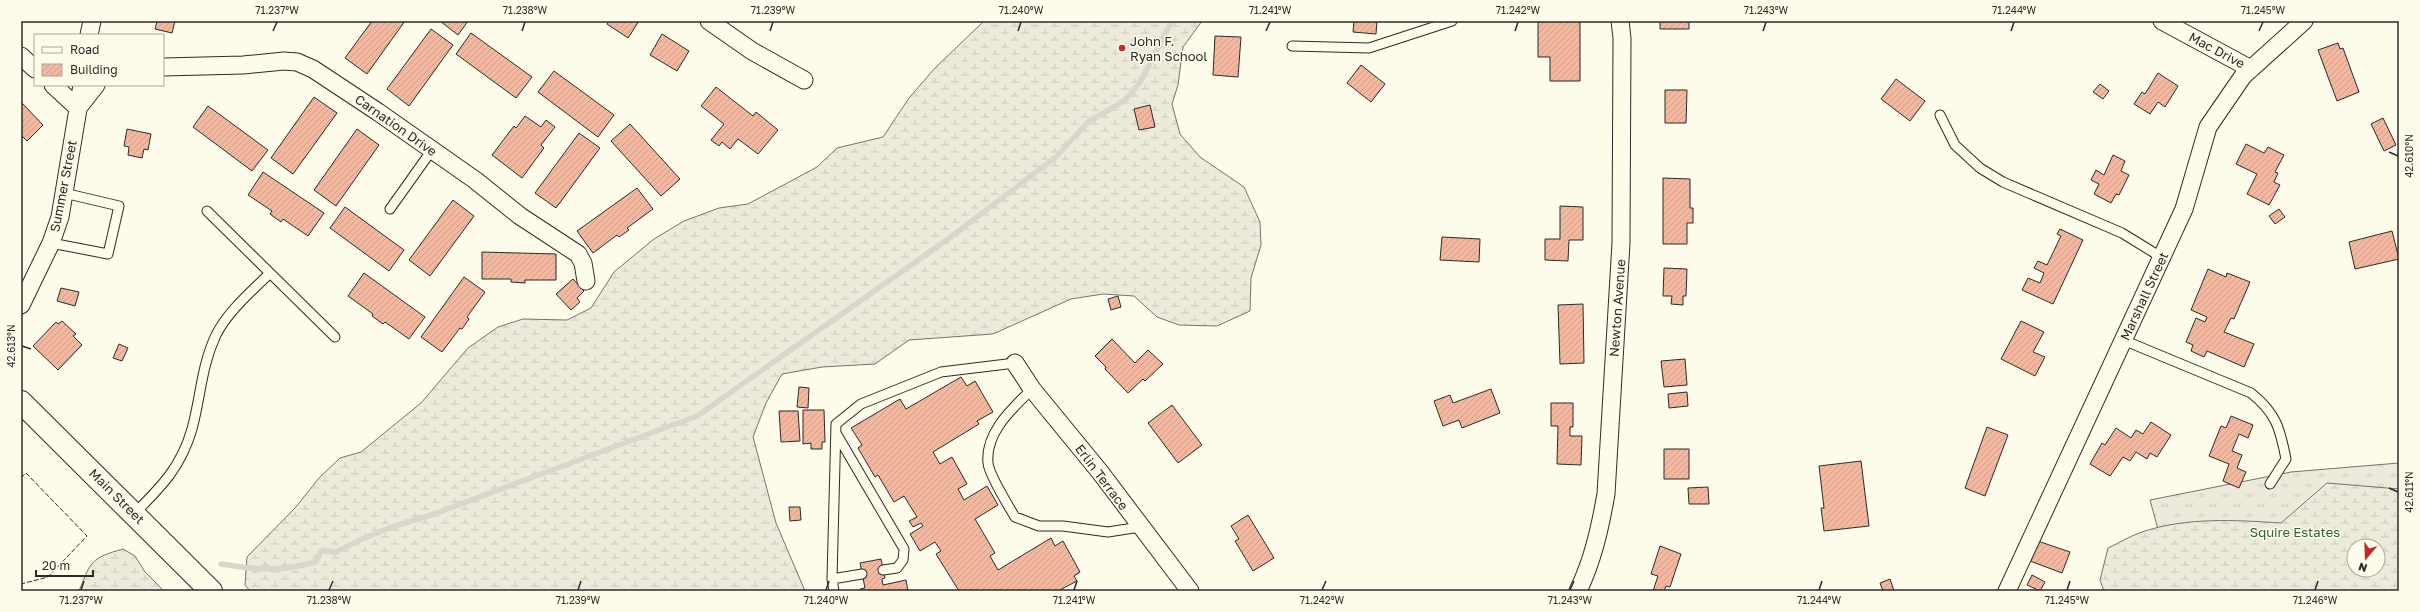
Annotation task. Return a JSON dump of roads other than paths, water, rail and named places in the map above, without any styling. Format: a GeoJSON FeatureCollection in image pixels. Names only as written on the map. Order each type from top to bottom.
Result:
{"type":"FeatureCollection","features":[{"type":"Feature","properties":{"kind":"main road","name":"Main Street"},"geometry":{"type":"LineString","coordinates":[[22,405],[135,513],[211,591]]}},
{"type":"Feature","properties":{"kind":"street"},"geometry":{"type":"LineString","coordinates":[[90,34],[92,21]]}},
{"type":"Feature","properties":{"kind":"street"},"geometry":{"type":"LineString","coordinates":[[709,21],[752,51],[804,80]]}},
{"type":"Feature","properties":{"kind":"street","name":"Newton Avenue"},"geometry":{"type":"LineString","coordinates":[[1578,591],[1590,568],[1599,535],[1606,494],[1621,243],[1622,38],[1620,21]]}},
{"type":"Feature","properties":{"kind":"street","name":"Mac Drive"},"geometry":{"type":"LineString","coordinates":[[2162,21],[2251,68]]}},
{"type":"Feature","properties":{"kind":"street","name":"Marshall Street"},"geometry":{"type":"LineString","coordinates":[[2007,591],[2184,209],[2208,127],[2243,76],[2304,21]]}},
{"type":"Feature","properties":{"kind":"street"},"geometry":{"type":"LineString","coordinates":[[21,56],[34,68]]}},
{"type":"Feature","properties":{"kind":"street","name":"Carnation Drive"},"geometry":{"type":"LineString","coordinates":[[164,68],[243,65],[284,61],[297,62],[313,69],[475,180],[520,216],[578,254],[583,263],[586,281]]}},
{"type":"Feature","properties":{"kind":"street"},"geometry":{"type":"LineString","coordinates":[[54,86],[78,108],[95,86]]}},
{"type":"Feature","properties":{"kind":"street","name":"Summer Street"},"geometry":{"type":"LineString","coordinates":[[21,305],[52,244],[60,217],[82,86]]}},
{"type":"Feature","properties":{"kind":"street","name":"Erlin Terrace"},"geometry":{"type":"LineString","coordinates":[[1015,363],[1032,389],[1100,472],[1140,527],[1190,591]]}},
{"type":"Feature","properties":{"kind":"lane"},"geometry":{"type":"LineString","coordinates":[[1292,46],[1369,48],[1452,21]]}},
{"type":"Feature","properties":{"kind":"lane"},"geometry":{"type":"LineString","coordinates":[[1940,115],[1955,145],[1980,168],[2010,185],[2122,233],[2161,258]]}},
{"type":"Feature","properties":{"kind":"lane"},"geometry":{"type":"LineString","coordinates":[[390,209],[432,150]]}},
{"type":"Feature","properties":{"kind":"lane"},"geometry":{"type":"LineString","coordinates":[[52,244],[108,254],[119,206],[64,193]]}},
{"type":"Feature","properties":{"kind":"lane"},"geometry":{"type":"LineString","coordinates":[[207,211],[335,337]]}},
{"type":"Feature","properties":{"kind":"lane"},"geometry":{"type":"LineString","coordinates":[[135,513],[169,478],[180,460],[192,429],[204,364],[217,334],[238,306],[270,272]]}},
{"type":"Feature","properties":{"kind":"lane"},"geometry":{"type":"LineString","coordinates":[[2123,340],[2251,393],[2267,406],[2280,428],[2286,459],[2270,484]]}},
{"type":"Feature","properties":{"kind":"lane"},"geometry":{"type":"LineString","coordinates":[[834,591],[832,579],[836,424],[861,404],[941,372],[1015,363]]}},
{"type":"Feature","properties":{"kind":"lane"},"geometry":{"type":"LineString","coordinates":[[1032,389],[1006,415],[990,442],[988,463],[1015,517],[1039,526],[1063,526],[1108,532],[1140,527]]}},
{"type":"Feature","properties":{"kind":"lane"},"geometry":{"type":"LineString","coordinates":[[836,433],[904,549],[903,560],[897,568],[884,570]]}},
{"type":"Feature","properties":{"kind":"lane"},"geometry":{"type":"LineString","coordinates":[[832,579],[862,574]]}},
{"type":"Feature","properties":{"kind":"waterway"},"geometry":{"type":"LineString","coordinates":[[221,564],[258,569],[279,569],[316,562],[321,551],[336,552],[389,528],[434,514],[697,416],[948,239],[1056,157],[1088,122],[1124,101],[1139,84],[1172,21]]}},
{"type":"Feature","properties":{"kind":"place","name":"John F. Ryan School"},"geometry":{"type":"Point","coordinates":[1122,48]}},
{"type":"Feature","properties":{"kind":"park label","name":"Squire Estates"},"geometry":{"type":"Point","coordinates":[2295,532]}}]}
